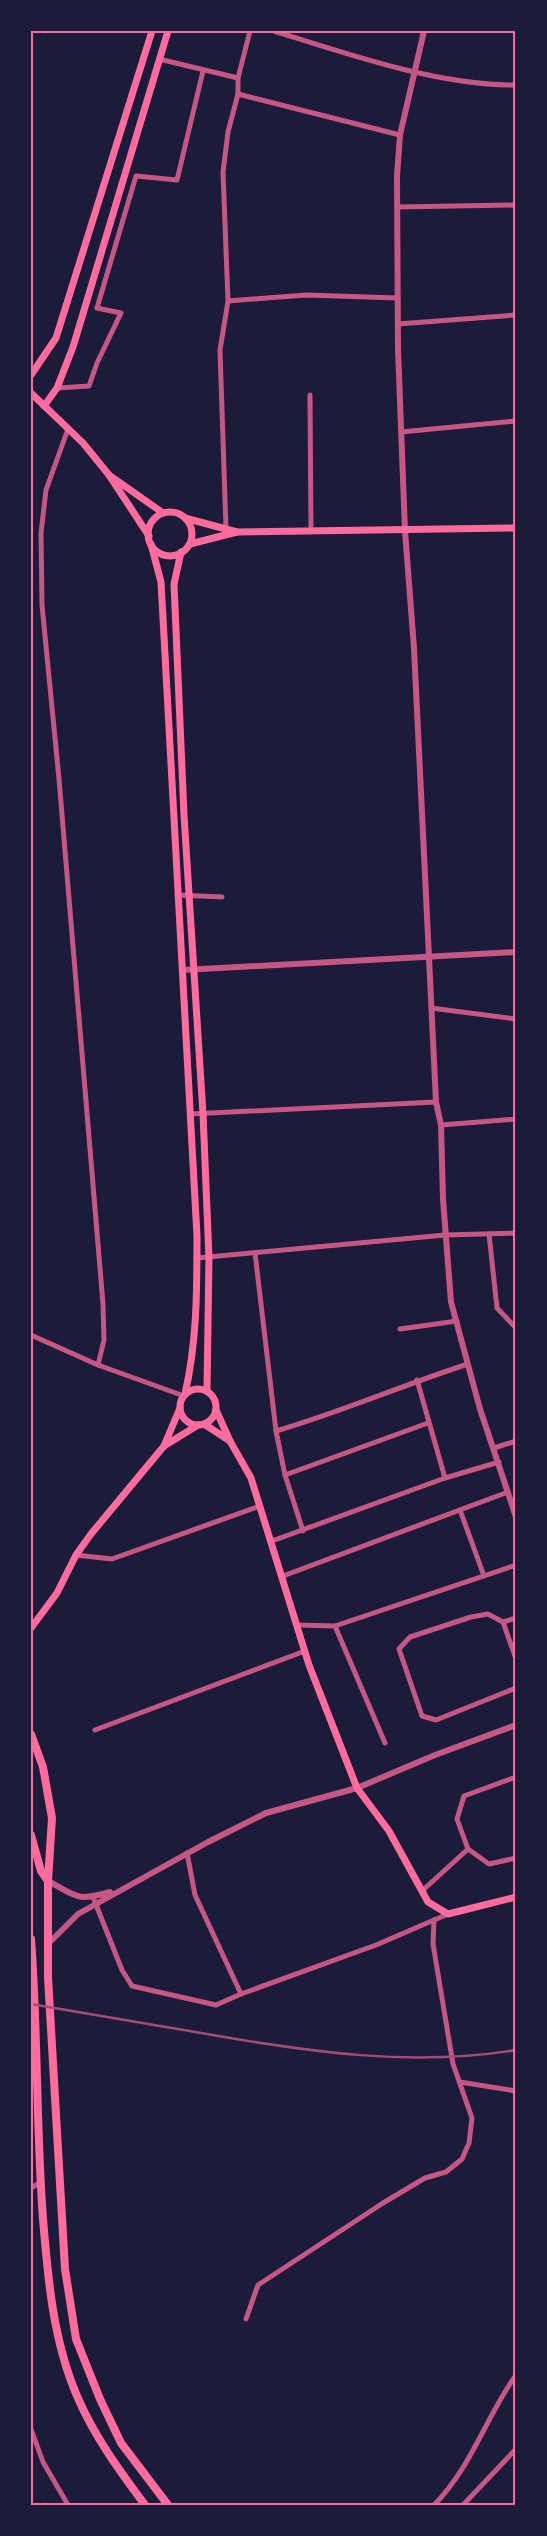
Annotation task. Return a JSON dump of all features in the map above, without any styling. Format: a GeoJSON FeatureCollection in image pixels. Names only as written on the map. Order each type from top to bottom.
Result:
{"type":"FeatureCollection","features":[{"type":"Feature","properties":{"kind":"highway"},"geometry":{"type":"LineString","coordinates":[[31,1734],[43,1768],[52,1818],[48,1881],[48,1977],[65,2269],[76,2339],[100,2400],[121,2443],[168,2505]]}},
{"type":"Feature","properties":{"kind":"highway"},"geometry":{"type":"LineString","coordinates":[[31,1835],[41,1871],[48,1881]]}},
{"type":"Feature","properties":{"kind":"highway"},"geometry":{"type":"LineString","coordinates":[[31,1939],[34,1979],[40,2182],[47,2270],[58,2339],[76,2395],[93,2432],[145,2505]]}},
{"type":"Feature","properties":{"kind":"main road"},"geometry":{"type":"LineString","coordinates":[[31,375],[56,338],[84,255],[152,31]]}},
{"type":"Feature","properties":{"kind":"main road"},"geometry":{"type":"LineString","coordinates":[[44,406],[58,388],[73,347],[168,31]]}},
{"type":"Feature","properties":{"kind":"main road"},"geometry":{"type":"LineString","coordinates":[[31,393],[68,429],[109,475],[149,536],[161,582],[191,1114],[197,1258],[193,1359],[185,1395],[164,1446],[76,1555],[57,1593],[32,1626]]}},
{"type":"Feature","properties":{"kind":"main road"},"geometry":{"type":"LineString","coordinates":[[109,475],[164,513]]}},
{"type":"Feature","properties":{"kind":"main road"},"geometry":{"type":"LineString","coordinates":[[149,536],[153,521],[164,513],[172,512],[185,518],[237,532]]}},
{"type":"Feature","properties":{"kind":"main road"},"geometry":{"type":"LineString","coordinates":[[185,518],[192,530],[190,544]]}},
{"type":"Feature","properties":{"kind":"main road"},"geometry":{"type":"LineString","coordinates":[[151,544],[158,552],[172,556],[181,552],[190,544],[237,532],[516,528]]}},
{"type":"Feature","properties":{"kind":"main road"},"geometry":{"type":"LineString","coordinates":[[164,1446],[212,1419],[216,1410],[216,1401],[208,1391],[209,1257],[203,1114],[188,894],[174,584],[181,552]]}},
{"type":"Feature","properties":{"kind":"main road"},"geometry":{"type":"LineString","coordinates":[[185,1395],[195,1389],[208,1391]]}},
{"type":"Feature","properties":{"kind":"main road"},"geometry":{"type":"LineString","coordinates":[[180,1408],[186,1421],[201,1424],[230,1441]]}},
{"type":"Feature","properties":{"kind":"main road"},"geometry":{"type":"LineString","coordinates":[[216,1410],[230,1441],[251,1478],[272,1540],[305,1651],[358,1788],[389,1831],[428,1902],[448,1914],[516,1897]]}},
{"type":"Feature","properties":{"kind":"street"},"geometry":{"type":"LineString","coordinates":[[226,529],[220,350],[228,301],[223,172],[228,132],[238,94],[238,78],[250,31]]}},
{"type":"Feature","properties":{"kind":"street"},"geometry":{"type":"LineString","coordinates":[[274,31],[350,55],[415,71],[485,84],[516,85]]}},
{"type":"Feature","properties":{"kind":"street"},"geometry":{"type":"LineString","coordinates":[[424,31],[400,135],[398,324],[405,530],[414,648],[436,1102],[441,1125],[451,1302],[468,1364],[516,1516]]}},
{"type":"Feature","properties":{"kind":"street"},"geometry":{"type":"LineString","coordinates":[[159,60],[238,78]]}},
{"type":"Feature","properties":{"kind":"street"},"geometry":{"type":"LineString","coordinates":[[58,388],[89,386],[97,363],[121,313],[97,308],[136,176],[177,180],[203,71]]}},
{"type":"Feature","properties":{"kind":"street"},"geometry":{"type":"LineString","coordinates":[[238,94],[400,135]]}},
{"type":"Feature","properties":{"kind":"street"},"geometry":{"type":"LineString","coordinates":[[398,207],[516,205]]}},
{"type":"Feature","properties":{"kind":"street"},"geometry":{"type":"LineString","coordinates":[[228,301],[306,295],[398,298]]}},
{"type":"Feature","properties":{"kind":"street"},"geometry":{"type":"LineString","coordinates":[[398,324],[516,315]]}},
{"type":"Feature","properties":{"kind":"street"},"geometry":{"type":"LineString","coordinates":[[310,395],[311,532]]}},
{"type":"Feature","properties":{"kind":"street"},"geometry":{"type":"LineString","coordinates":[[401,432],[516,421]]}},
{"type":"Feature","properties":{"kind":"street"},"geometry":{"type":"LineString","coordinates":[[68,429],[46,490],[41,533],[42,605],[60,789],[103,1304],[104,1340],[98,1365]]}},
{"type":"Feature","properties":{"kind":"street"},"geometry":{"type":"LineString","coordinates":[[178,895],[222,897]]}},
{"type":"Feature","properties":{"kind":"street"},"geometry":{"type":"LineString","coordinates":[[183,970],[516,952]]}},
{"type":"Feature","properties":{"kind":"street"},"geometry":{"type":"LineString","coordinates":[[431,1008],[516,1019]]}},
{"type":"Feature","properties":{"kind":"street"},"geometry":{"type":"LineString","coordinates":[[191,1114],[436,1102]]}},
{"type":"Feature","properties":{"kind":"street"},"geometry":{"type":"LineString","coordinates":[[441,1125],[516,1119]]}},
{"type":"Feature","properties":{"kind":"street"},"geometry":{"type":"LineString","coordinates":[[197,1258],[446,1235],[516,1233]]}},
{"type":"Feature","properties":{"kind":"street"},"geometry":{"type":"LineString","coordinates":[[489,1234],[497,1308],[516,1328]]}},
{"type":"Feature","properties":{"kind":"street"},"geometry":{"type":"LineString","coordinates":[[255,1253],[276,1431],[285,1474],[303,1530]]}},
{"type":"Feature","properties":{"kind":"street"},"geometry":{"type":"LineString","coordinates":[[400,1329],[457,1321]]}},
{"type":"Feature","properties":{"kind":"street"},"geometry":{"type":"LineString","coordinates":[[31,1335],[98,1365],[185,1395]]}},
{"type":"Feature","properties":{"kind":"street"},"geometry":{"type":"LineString","coordinates":[[276,1431],[328,1416],[417,1380],[468,1364]]}},
{"type":"Feature","properties":{"kind":"street"},"geometry":{"type":"LineString","coordinates":[[417,1380],[445,1478]]}},
{"type":"Feature","properties":{"kind":"street"},"geometry":{"type":"LineString","coordinates":[[285,1474],[428,1423]]}},
{"type":"Feature","properties":{"kind":"street"},"geometry":{"type":"LineString","coordinates":[[494,1448],[516,1441]]}},
{"type":"Feature","properties":{"kind":"street"},"geometry":{"type":"LineString","coordinates":[[272,1540],[445,1478],[499,1462]]}},
{"type":"Feature","properties":{"kind":"street"},"geometry":{"type":"LineString","coordinates":[[283,1576],[508,1492]]}},
{"type":"Feature","properties":{"kind":"street"},"geometry":{"type":"LineString","coordinates":[[76,1555],[112,1559],[260,1506]]}},
{"type":"Feature","properties":{"kind":"street"},"geometry":{"type":"LineString","coordinates":[[460,1510],[484,1576]]}},
{"type":"Feature","properties":{"kind":"street"},"geometry":{"type":"LineString","coordinates":[[298,1625],[335,1626],[516,1566]]}},
{"type":"Feature","properties":{"kind":"street"},"geometry":{"type":"LineString","coordinates":[[516,1658],[503,1622],[488,1614],[471,1617],[410,1637],[399,1649],[422,1716],[436,1720],[516,1688]]}},
{"type":"Feature","properties":{"kind":"street"},"geometry":{"type":"LineString","coordinates":[[503,1622],[516,1618]]}},
{"type":"Feature","properties":{"kind":"street"},"geometry":{"type":"LineString","coordinates":[[335,1626],[385,1743]]}},
{"type":"Feature","properties":{"kind":"street"},"geometry":{"type":"LineString","coordinates":[[95,1730],[305,1651]]}},
{"type":"Feature","properties":{"kind":"street"},"geometry":{"type":"LineString","coordinates":[[49,1943],[94,1901],[121,1890],[266,1814],[358,1788],[435,1755],[516,1725]]}},
{"type":"Feature","properties":{"kind":"street"},"geometry":{"type":"LineString","coordinates":[[516,1777],[464,1796],[457,1819],[468,1849],[489,1864],[516,1858]]}},
{"type":"Feature","properties":{"kind":"street"},"geometry":{"type":"LineString","coordinates":[[422,1891],[468,1849]]}},
{"type":"Feature","properties":{"kind":"street"},"geometry":{"type":"LineString","coordinates":[[187,1854],[195,1895],[240,1994]]}},
{"type":"Feature","properties":{"kind":"street"},"geometry":{"type":"LineString","coordinates":[[48,1881],[76,1897],[94,1901]]}},
{"type":"Feature","properties":{"kind":"street"},"geometry":{"type":"LineString","coordinates":[[94,1901],[122,1970],[132,1986],[216,2005],[240,1994],[376,1945],[448,1914]]}},
{"type":"Feature","properties":{"kind":"street"},"geometry":{"type":"LineString","coordinates":[[246,2319],[258,2285],[425,2178],[446,2172],[462,2159],[469,2143],[472,2118],[453,2064],[434,1955],[434,1920]]}},
{"type":"Feature","properties":{"kind":"street"},"geometry":{"type":"LineString","coordinates":[[460,2082],[516,2090]]}},
{"type":"Feature","properties":{"kind":"street"},"geometry":{"type":"LineString","coordinates":[[31,2182],[40,2182]]}},
{"type":"Feature","properties":{"kind":"street"},"geometry":{"type":"LineString","coordinates":[[31,2188],[40,2182]]}},
{"type":"Feature","properties":{"kind":"street"},"geometry":{"type":"LineString","coordinates":[[434,2505],[449,2490],[470,2456],[499,2399],[516,2375]]}},
{"type":"Feature","properties":{"kind":"street"},"geometry":{"type":"LineString","coordinates":[[31,2429],[43,2462],[68,2505]]}},
{"type":"Feature","properties":{"kind":"street"},"geometry":{"type":"LineString","coordinates":[[462,2505],[516,2448]]}},
{"type":"Feature","properties":{"kind":"railway"},"geometry":{"type":"LineString","coordinates":[[31,2004],[245,2041],[361,2055],[438,2057],[516,2050]]}}]}
